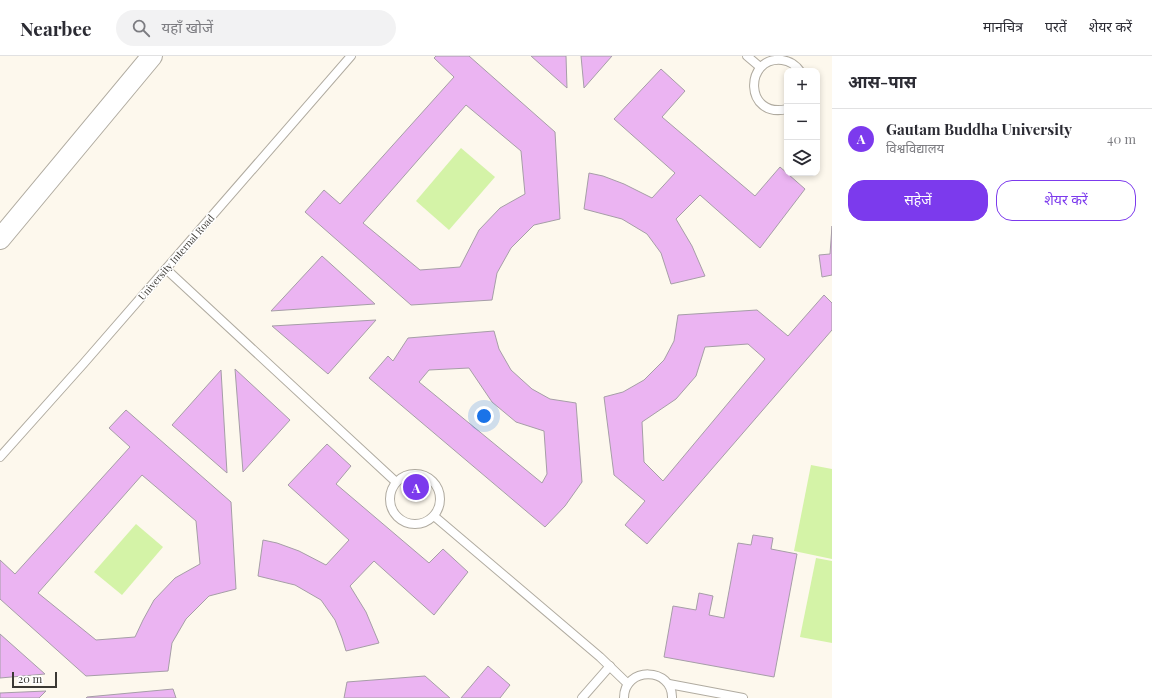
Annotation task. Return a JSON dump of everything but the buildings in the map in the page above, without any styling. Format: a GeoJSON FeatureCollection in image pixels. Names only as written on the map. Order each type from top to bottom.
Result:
{"type":"FeatureCollection","features":[{"type":"Feature","properties":{"kind":"street"},"geometry":{"type":"LineString","coordinates":[[0,239],[152,56]]}},
{"type":"Feature","properties":{"kind":"lane","name":"University Internal Road"},"geometry":{"type":"LineString","coordinates":[[0,457],[351,56]]}},
{"type":"Feature","properties":{"kind":"lane"},"geometry":{"type":"LineString","coordinates":[[747,56],[760,68]]}},
{"type":"Feature","properties":{"kind":"lane"},"geometry":{"type":"LineString","coordinates":[[784,109],[770,109],[761,104],[756,96],[753,86],[755,75],[760,68],[768,62],[778,59],[789,61],[798,68]]}},
{"type":"Feature","properties":{"kind":"lane"},"geometry":{"type":"LineString","coordinates":[[166,269],[396,482]]}},
{"type":"Feature","properties":{"kind":"lane"},"geometry":{"type":"LineString","coordinates":[[414,473],[432,480],[439,490],[441,498],[439,508],[434,516],[426,522],[416,525],[406,523],[398,518],[392,510],[389,500],[391,489],[396,482],[404,476],[414,473]]}},
{"type":"Feature","properties":{"kind":"lane"},"geometry":{"type":"LineString","coordinates":[[434,516],[610,666],[628,684]]}},
{"type":"Feature","properties":{"kind":"lane"},"geometry":{"type":"LineString","coordinates":[[582,698],[610,666]]}},
{"type":"Feature","properties":{"kind":"lane"},"geometry":{"type":"LineString","coordinates":[[624,698],[624,693],[628,684],[634,678],[644,674],[653,674],[662,678],[669,684],[741,698]]}},
{"type":"Feature","properties":{"kind":"lane"},"geometry":{"type":"LineString","coordinates":[[669,684],[672,698]]}},
{"type":"Feature","properties":{"kind":"green space"},"geometry":{"type":"Polygon","coordinates":[[[461,148],[495,177],[449,230],[416,201],[461,148]]]}},
{"type":"Feature","properties":{"kind":"green space"},"geometry":{"type":"Polygon","coordinates":[[[811,465],[832,469],[832,559],[794,551],[811,465]]]}},
{"type":"Feature","properties":{"kind":"green space"},"geometry":{"type":"Polygon","coordinates":[[[136,524],[163,547],[122,595],[94,572],[136,524]]]}},
{"type":"Feature","properties":{"kind":"green space"},"geometry":{"type":"Polygon","coordinates":[[[816,558],[832,561],[832,643],[800,637],[816,558]]]}},
{"type":"Feature","properties":{"kind":"place","name":"Gautam Buddha University"},"geometry":{"type":"Point","coordinates":[416,487]}}]}
